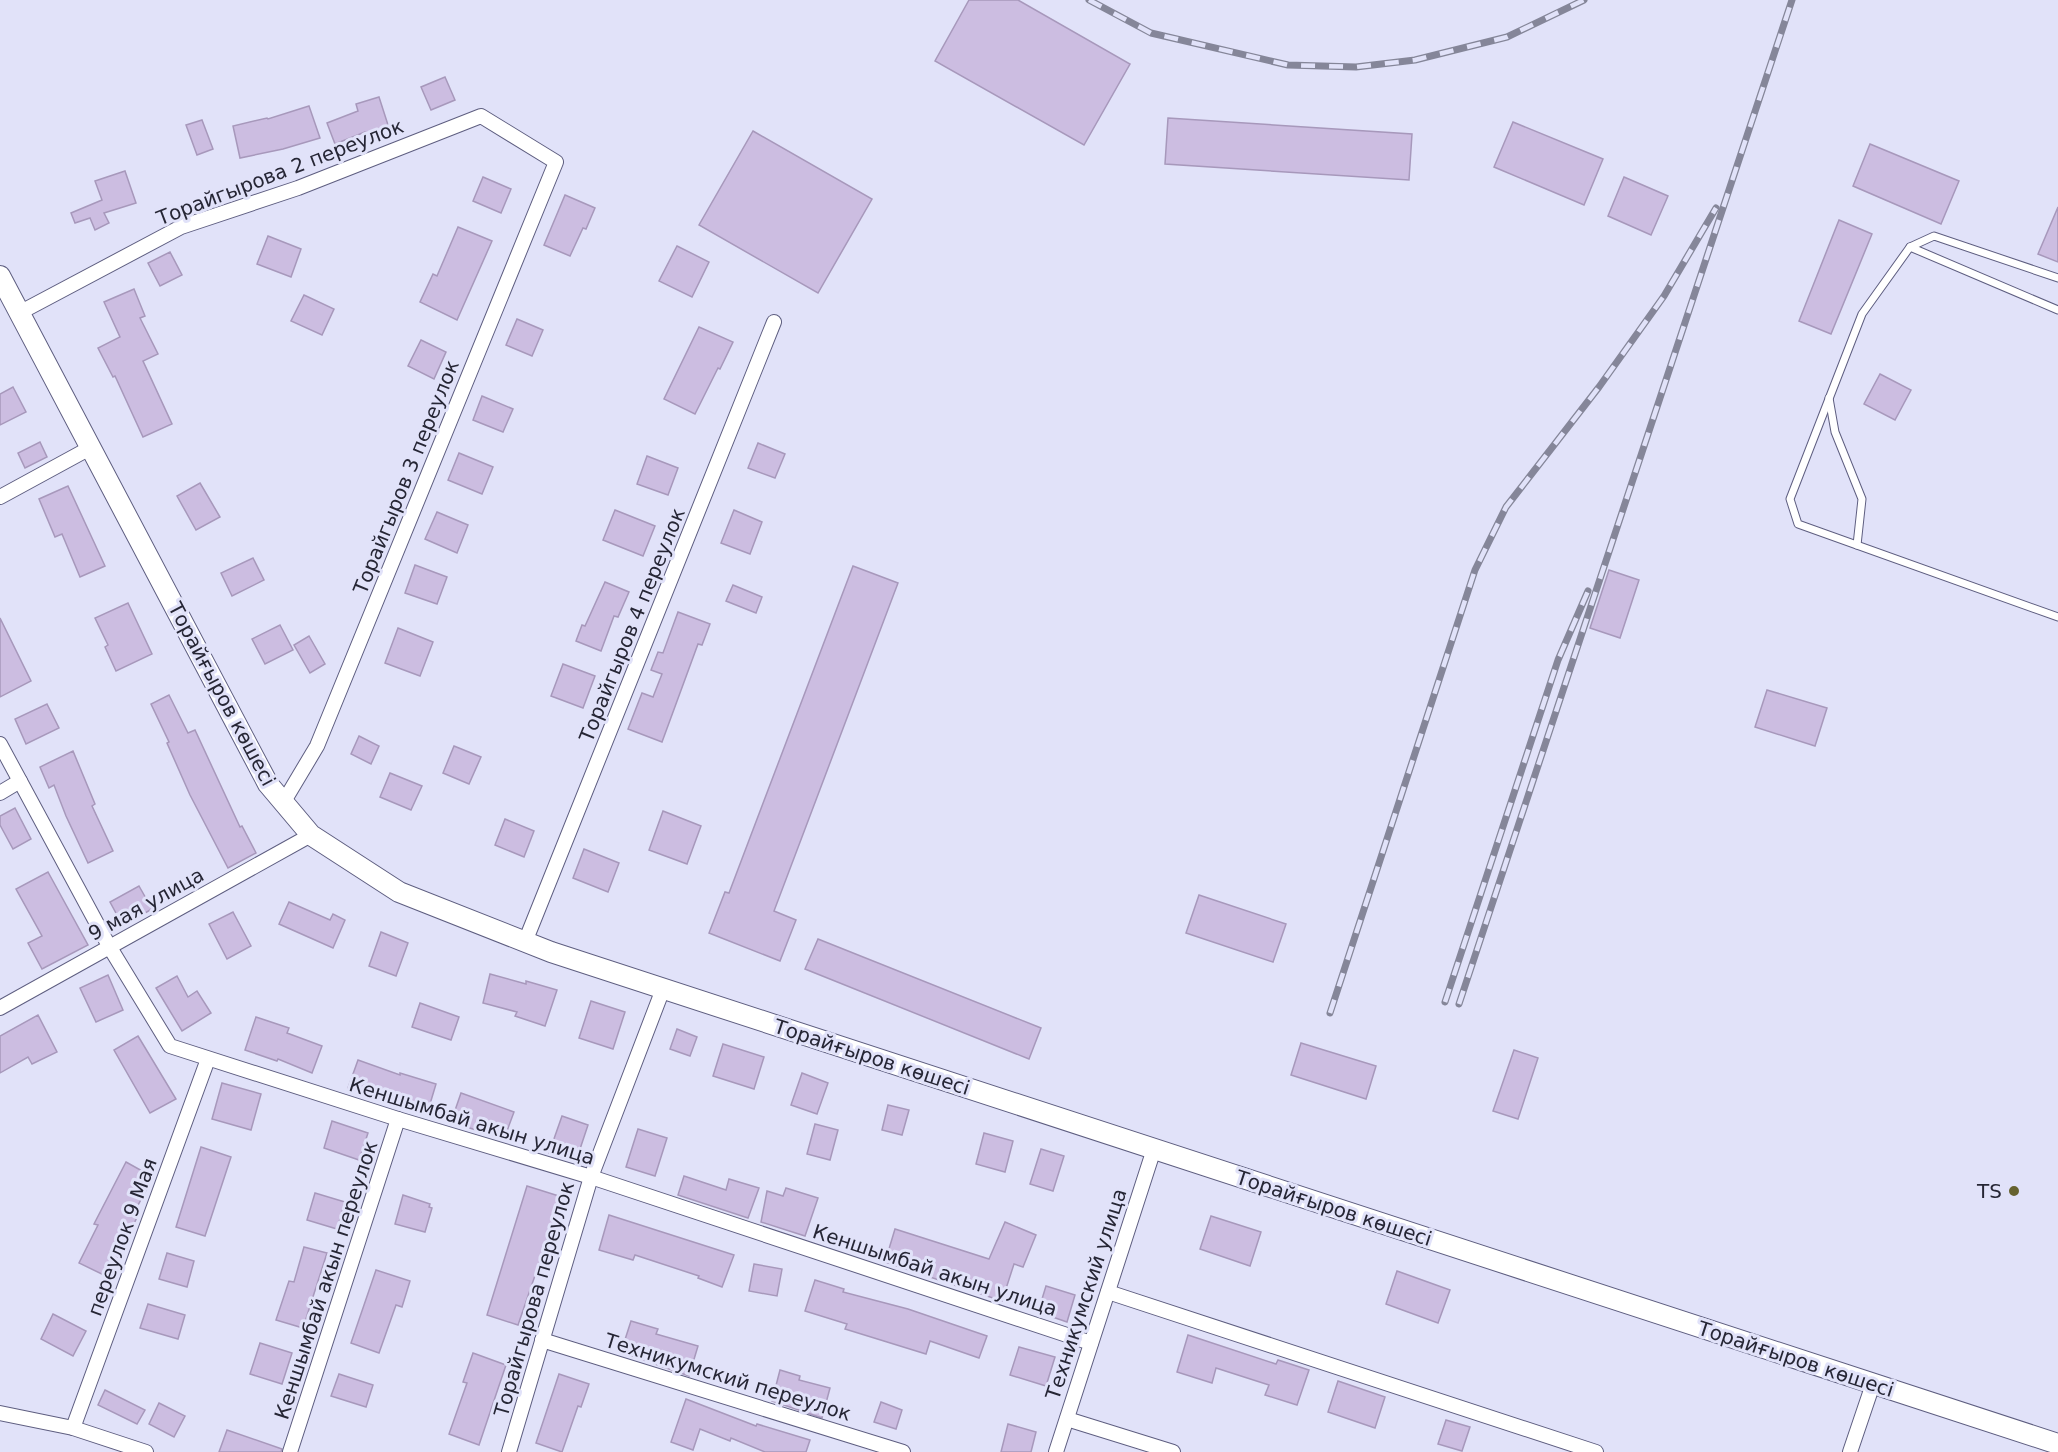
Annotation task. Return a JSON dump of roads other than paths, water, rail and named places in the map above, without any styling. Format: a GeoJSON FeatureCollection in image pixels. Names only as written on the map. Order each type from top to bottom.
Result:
{"type":"FeatureCollection","features":[{"type":"Feature","properties":{"kind":"street","name":"Торайгырова 2 переулок"},"geometry":{"type":"LineString","coordinates":[[19,313],[181,227],[298,188],[481,116],[556,162]]}},
{"type":"Feature","properties":{"kind":"street","name":"Торайгыров 3 переулок"},"geometry":{"type":"LineString","coordinates":[[283,802],[317,746],[556,162]]}},
{"type":"Feature","properties":{"kind":"street","name":"Торайғыров көшесі"},"geometry":{"type":"LineString","coordinates":[[0,276],[268,784],[311,835],[399,892],[525,942],[663,989],[2058,1444]]}},
{"type":"Feature","properties":{"kind":"street","name":"Торайгыров 4 переулок"},"geometry":{"type":"LineString","coordinates":[[525,942],[774,322]]}},
{"type":"Feature","properties":{"kind":"street"},"geometry":{"type":"LineString","coordinates":[[0,497],[90,448]]}},
{"type":"Feature","properties":{"kind":"street","name":"Кеншымбай акын улица"},"geometry":{"type":"LineString","coordinates":[[0,744],[109,946],[170,1046],[398,1119],[591,1177],[1091,1343]]}},
{"type":"Feature","properties":{"kind":"street"},"geometry":{"type":"LineString","coordinates":[[0,793],[20,781]]}},
{"type":"Feature","properties":{"kind":"street","name":"9 мая улица"},"geometry":{"type":"LineString","coordinates":[[0,1008],[311,835]]}},
{"type":"Feature","properties":{"kind":"street","name":"Торайгырова переулок"},"geometry":{"type":"LineString","coordinates":[[509,1452],[591,1177],[663,989]]}},
{"type":"Feature","properties":{"kind":"street","name":"переулок 9 Мая"},"geometry":{"type":"LineString","coordinates":[[73,1428],[208,1059]]}},
{"type":"Feature","properties":{"kind":"street","name":"Кеншымбай акын переулок"},"geometry":{"type":"LineString","coordinates":[[290,1452],[398,1119]]}},
{"type":"Feature","properties":{"kind":"street","name":"Техникумский улица"},"geometry":{"type":"LineString","coordinates":[[1056,1452],[1154,1149]]}},
{"type":"Feature","properties":{"kind":"street"},"geometry":{"type":"LineString","coordinates":[[1108,1292],[1596,1452]]}},
{"type":"Feature","properties":{"kind":"street","name":"Техникумский переулок"},"geometry":{"type":"LineString","coordinates":[[542,1340],[903,1452]]}},
{"type":"Feature","properties":{"kind":"street"},"geometry":{"type":"LineString","coordinates":[[1850,1452],[1874,1384]]}},
{"type":"Feature","properties":{"kind":"street"},"geometry":{"type":"LineString","coordinates":[[0,1413],[73,1428],[146,1452]]}},
{"type":"Feature","properties":{"kind":"street"},"geometry":{"type":"LineString","coordinates":[[1067,1419],[1173,1452]]}},
{"type":"Feature","properties":{"kind":"lane"},"geometry":{"type":"LineString","coordinates":[[2058,278],[1934,236],[1911,247],[1862,314],[1790,499],[1798,524],[2058,617]]}},
{"type":"Feature","properties":{"kind":"lane"},"geometry":{"type":"LineString","coordinates":[[1911,247],[2058,310]]}},
{"type":"Feature","properties":{"kind":"lane"},"geometry":{"type":"LineString","coordinates":[[1829,398],[1835,432],[1862,499],[1857,545]]}},
{"type":"Feature","properties":{"kind":"railway"},"geometry":{"type":"LineString","coordinates":[[1089,0],[1151,33],[1288,65],[1356,67],[1415,60],[1507,37],[1584,0]]}},
{"type":"Feature","properties":{"kind":"railway"},"geometry":{"type":"LineString","coordinates":[[1459,1004],[1792,0]]}},
{"type":"Feature","properties":{"kind":"railway"},"geometry":{"type":"LineString","coordinates":[[1330,1013],[1475,570],[1506,507],[1599,387],[1664,296],[1716,208]]}},
{"type":"Feature","properties":{"kind":"railway"},"geometry":{"type":"LineString","coordinates":[[1445,1002],[1558,660],[1588,591]]}},
{"type":"Feature","properties":{"kind":"place","name":"TS"},"geometry":{"type":"Point","coordinates":[2014,1191]}}]}
